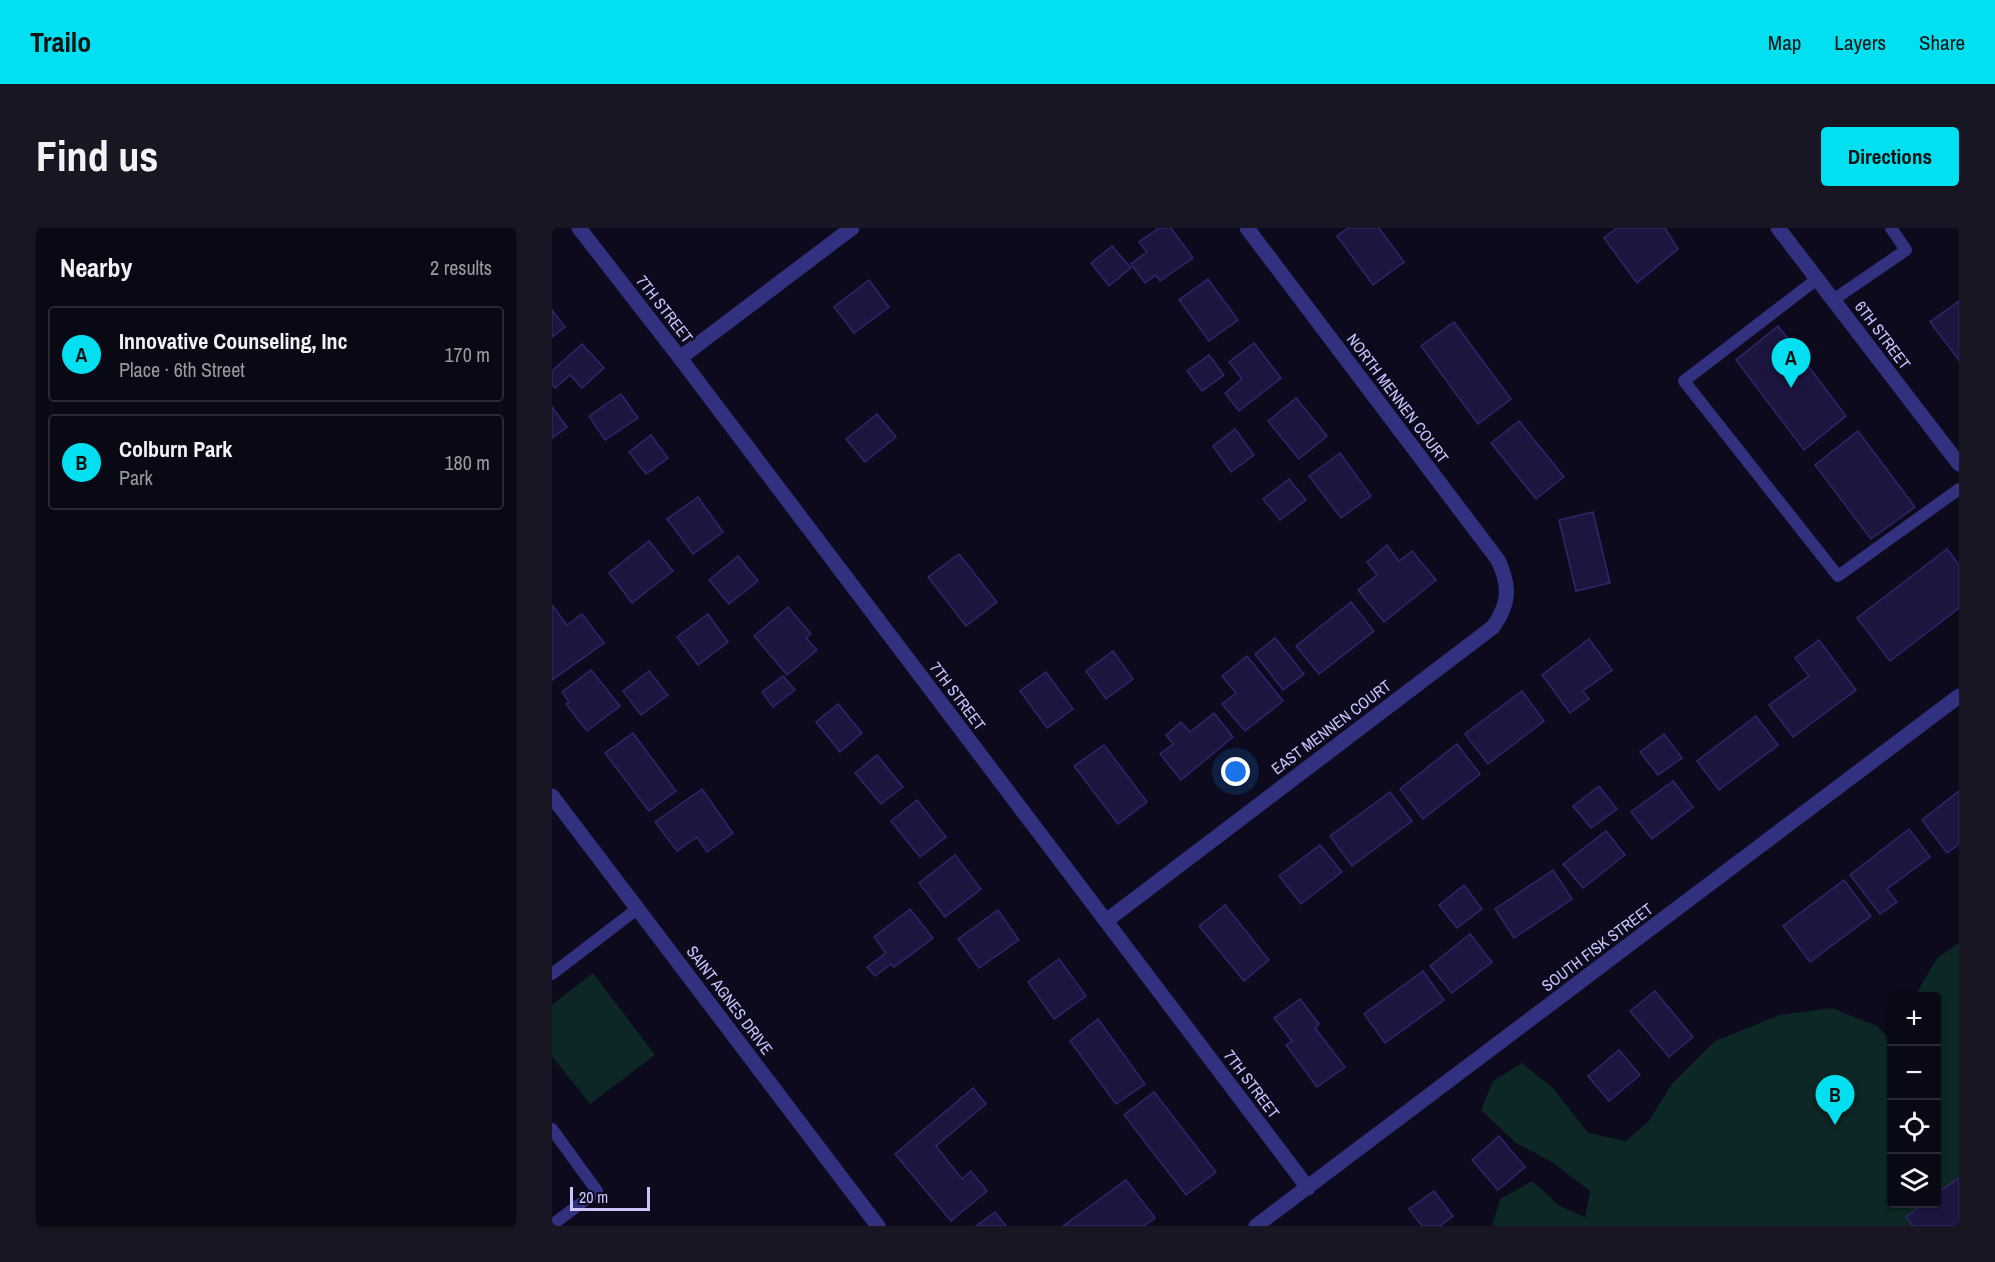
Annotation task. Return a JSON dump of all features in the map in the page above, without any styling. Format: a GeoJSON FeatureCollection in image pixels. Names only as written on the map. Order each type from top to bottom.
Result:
{"type":"FeatureCollection","features":[{"type":"Feature","properties":{"kind":"street","name":"7TH STREET"},"geometry":{"type":"LineString","coordinates":[[579,228],[680,358],[1308,1188]]}},
{"type":"Feature","properties":{"kind":"street"},"geometry":{"type":"LineString","coordinates":[[680,358],[852,228]]}},
{"type":"Feature","properties":{"kind":"street","name":"NORTH MENNEN COURT"},"geometry":{"type":"LineString","coordinates":[[1247,228],[1498,560],[1506,577],[1507,596]]}},
{"type":"Feature","properties":{"kind":"street","name":"6TH STREET"},"geometry":{"type":"LineString","coordinates":[[1778,228],[1959,464]]}},
{"type":"Feature","properties":{"kind":"street","name":"EAST MENNEN COURT"},"geometry":{"type":"LineString","coordinates":[[1106,921],[1493,627],[1501,616],[1507,596]]}},
{"type":"Feature","properties":{"kind":"street","name":"SOUTH FISK STREET"},"geometry":{"type":"LineString","coordinates":[[1256,1226],[1959,696]]}},
{"type":"Feature","properties":{"kind":"street","name":"SAINT AGNES DRIVE"},"geometry":{"type":"LineString","coordinates":[[552,796],[878,1226]]}},
{"type":"Feature","properties":{"kind":"lane"},"geometry":{"type":"LineString","coordinates":[[1833,300],[1906,250],[1891,228]]}},
{"type":"Feature","properties":{"kind":"lane"},"geometry":{"type":"LineString","coordinates":[[1817,279],[1684,381],[1838,576],[1959,489]]}},
{"type":"Feature","properties":{"kind":"lane"},"geometry":{"type":"LineString","coordinates":[[552,974],[637,909]]}},
{"type":"Feature","properties":{"kind":"lane"},"geometry":{"type":"LineString","coordinates":[[552,1129],[597,1191],[552,1225]]}},
{"type":"Feature","properties":{"kind":"green space"},"geometry":{"type":"Polygon","coordinates":[[[1959,943],[1959,1226],[1492,1226],[1500,1199],[1532,1181],[1560,1206],[1585,1217],[1590,1191],[1552,1162],[1516,1143],[1481,1110],[1493,1081],[1522,1063],[1554,1089],[1588,1133],[1626,1141],[1649,1121],[1671,1085],[1715,1041],[1779,1015],[1832,1008],[1877,1026],[1887,1036],[1887,1208],[1941,1208],[1941,992],[1917,992],[1937,958],[1959,943]]]}},
{"type":"Feature","properties":{"kind":"green space"},"geometry":{"type":"Polygon","coordinates":[[[593,973],[655,1055],[590,1104],[552,1056],[552,1005],[593,973]]]}},
{"type":"Feature","properties":{"kind":"building"},"geometry":{"type":"Polygon","coordinates":[[[1159,228],[1171,228],[1193,258],[1160,281],[1156,275],[1145,283],[1131,264],[1147,252],[1139,242],[1159,228]]]}},
{"type":"Feature","properties":{"kind":"building"},"geometry":{"type":"Polygon","coordinates":[[[1348,228],[1379,228],[1404,262],[1373,285],[1337,236],[1348,228]]]}},
{"type":"Feature","properties":{"kind":"building"},"geometry":{"type":"Polygon","coordinates":[[[1617,228],[1665,228],[1678,249],[1637,283],[1604,238],[1617,228]]]}},
{"type":"Feature","properties":{"kind":"building"},"geometry":{"type":"Polygon","coordinates":[[[1112,246],[1131,268],[1109,286],[1091,263],[1112,246]]]}},
{"type":"Feature","properties":{"kind":"building"},"geometry":{"type":"Polygon","coordinates":[[[1208,279],[1238,320],[1209,341],[1179,300],[1208,279]]]}},
{"type":"Feature","properties":{"kind":"building"},"geometry":{"type":"Polygon","coordinates":[[[869,280],[889,307],[854,333],[834,307],[869,280]]]}},
{"type":"Feature","properties":{"kind":"building"},"geometry":{"type":"Polygon","coordinates":[[[1959,301],[1959,360],[1930,322],[1959,301]]]}},
{"type":"Feature","properties":{"kind":"building"},"geometry":{"type":"Polygon","coordinates":[[[552,310],[565,327],[552,337],[552,310]]]}},
{"type":"Feature","properties":{"kind":"building"},"geometry":{"type":"Polygon","coordinates":[[[1454,322],[1511,399],[1478,424],[1421,346],[1454,322]]]}},
{"type":"Feature","properties":{"kind":"building"},"geometry":{"type":"Polygon","coordinates":[[[1778,326],[1846,416],[1804,450],[1736,360],[1778,326]]]}},
{"type":"Feature","properties":{"kind":"building"},"geometry":{"type":"Polygon","coordinates":[[[1254,343],[1281,378],[1239,411],[1225,393],[1242,379],[1229,362],[1254,343]]]}},
{"type":"Feature","properties":{"kind":"building"},"geometry":{"type":"Polygon","coordinates":[[[582,344],[604,368],[582,388],[570,375],[555,388],[552,385],[552,371],[582,344]]]}},
{"type":"Feature","properties":{"kind":"building"},"geometry":{"type":"Polygon","coordinates":[[[1209,355],[1224,375],[1202,391],[1187,371],[1209,355]]]}},
{"type":"Feature","properties":{"kind":"building"},"geometry":{"type":"Polygon","coordinates":[[[621,394],[638,418],[605,440],[589,416],[621,394]]]}},
{"type":"Feature","properties":{"kind":"building"},"geometry":{"type":"Polygon","coordinates":[[[1296,398],[1327,436],[1299,459],[1268,421],[1296,398]]]}},
{"type":"Feature","properties":{"kind":"building"},"geometry":{"type":"Polygon","coordinates":[[[552,407],[567,427],[552,438],[552,407]]]}},
{"type":"Feature","properties":{"kind":"building"},"geometry":{"type":"Polygon","coordinates":[[[877,414],[896,437],[865,462],[846,439],[877,414]]]}},
{"type":"Feature","properties":{"kind":"building"},"geometry":{"type":"Polygon","coordinates":[[[1519,421],[1564,477],[1536,499],[1491,443],[1519,421]]]}},
{"type":"Feature","properties":{"kind":"building"},"geometry":{"type":"Polygon","coordinates":[[[1235,429],[1254,455],[1231,472],[1213,446],[1235,429]]]}},
{"type":"Feature","properties":{"kind":"building"},"geometry":{"type":"Polygon","coordinates":[[[1858,431],[1915,507],[1871,539],[1815,465],[1858,431]]]}},
{"type":"Feature","properties":{"kind":"building"},"geometry":{"type":"Polygon","coordinates":[[[651,435],[668,458],[646,474],[629,452],[651,435]]]}},
{"type":"Feature","properties":{"kind":"building"},"geometry":{"type":"Polygon","coordinates":[[[1340,453],[1371,496],[1341,518],[1309,476],[1340,453]]]}},
{"type":"Feature","properties":{"kind":"building"},"geometry":{"type":"Polygon","coordinates":[[[1289,479],[1306,500],[1280,520],[1263,499],[1289,479]]]}},
{"type":"Feature","properties":{"kind":"building"},"geometry":{"type":"Polygon","coordinates":[[[698,497],[723,532],[693,554],[667,519],[698,497]]]}},
{"type":"Feature","properties":{"kind":"building"},"geometry":{"type":"Polygon","coordinates":[[[1593,512],[1610,583],[1576,591],[1559,520],[1593,512]]]}},
{"type":"Feature","properties":{"kind":"building"},"geometry":{"type":"Polygon","coordinates":[[[649,541],[673,571],[632,603],[609,573],[649,541]]]}},
{"type":"Feature","properties":{"kind":"building"},"geometry":{"type":"Polygon","coordinates":[[[1387,545],[1399,561],[1412,551],[1436,580],[1384,622],[1358,590],[1377,575],[1367,562],[1387,545]]]}},
{"type":"Feature","properties":{"kind":"building"},"geometry":{"type":"Polygon","coordinates":[[[1947,549],[1959,565],[1959,608],[1890,661],[1857,618],[1947,549]]]}},
{"type":"Feature","properties":{"kind":"building"},"geometry":{"type":"Polygon","coordinates":[[[959,554],[997,602],[966,626],[928,577],[959,554]]]}},
{"type":"Feature","properties":{"kind":"building"},"geometry":{"type":"Polygon","coordinates":[[[738,556],[758,581],[729,604],[709,580],[738,556]]]}},
{"type":"Feature","properties":{"kind":"building"},"geometry":{"type":"Polygon","coordinates":[[[1351,602],[1374,631],[1319,674],[1296,646],[1351,602]]]}},
{"type":"Feature","properties":{"kind":"building"},"geometry":{"type":"Polygon","coordinates":[[[552,605],[567,625],[582,614],[604,643],[552,680],[552,605]]]}},
{"type":"Feature","properties":{"kind":"building"},"geometry":{"type":"Polygon","coordinates":[[[788,607],[811,634],[806,638],[817,650],[787,675],[754,636],[788,607]]]}},
{"type":"Feature","properties":{"kind":"building"},"geometry":{"type":"Polygon","coordinates":[[[708,614],[728,642],[698,665],[677,637],[708,614]]]}},
{"type":"Feature","properties":{"kind":"building"},"geometry":{"type":"Polygon","coordinates":[[[1275,638],[1304,674],[1283,690],[1255,654],[1275,638]]]}},
{"type":"Feature","properties":{"kind":"building"},"geometry":{"type":"Polygon","coordinates":[[[1589,639],[1612,670],[1583,691],[1589,699],[1570,713],[1542,675],[1589,639]]]}},
{"type":"Feature","properties":{"kind":"building"},"geometry":{"type":"Polygon","coordinates":[[[1819,640],[1856,690],[1793,737],[1769,705],[1809,676],[1795,658],[1819,640]]]}},
{"type":"Feature","properties":{"kind":"building"},"geometry":{"type":"Polygon","coordinates":[[[1113,651],[1133,679],[1106,699],[1086,671],[1113,651]]]}},
{"type":"Feature","properties":{"kind":"building"},"geometry":{"type":"Polygon","coordinates":[[[1247,656],[1283,701],[1245,731],[1222,704],[1236,693],[1222,676],[1247,656]]]}},
{"type":"Feature","properties":{"kind":"building"},"geometry":{"type":"Polygon","coordinates":[[[591,670],[620,706],[587,731],[566,704],[569,702],[562,692],[591,670]]]}},
{"type":"Feature","properties":{"kind":"building"},"geometry":{"type":"Polygon","coordinates":[[[649,671],[668,695],[641,715],[623,691],[649,671]]]}},
{"type":"Feature","properties":{"kind":"building"},"geometry":{"type":"Polygon","coordinates":[[[1046,672],[1073,709],[1047,728],[1020,691],[1046,672]]]}},
{"type":"Feature","properties":{"kind":"building"},"geometry":{"type":"Polygon","coordinates":[[[783,676],[795,690],[773,707],[762,692],[783,676]]]}},
{"type":"Feature","properties":{"kind":"building"},"geometry":{"type":"Polygon","coordinates":[[[1522,691],[1544,721],[1488,764],[1465,734],[1522,691]]]}},
{"type":"Feature","properties":{"kind":"building"},"geometry":{"type":"Polygon","coordinates":[[[838,704],[862,733],[840,752],[816,722],[838,704]]]}},
{"type":"Feature","properties":{"kind":"building"},"geometry":{"type":"Polygon","coordinates":[[[1214,713],[1233,737],[1181,780],[1160,754],[1173,744],[1166,735],[1181,722],[1190,732],[1214,713]]]}},
{"type":"Feature","properties":{"kind":"building"},"geometry":{"type":"Polygon","coordinates":[[[1756,716],[1778,745],[1719,790],[1697,761],[1756,716]]]}},
{"type":"Feature","properties":{"kind":"building"},"geometry":{"type":"Polygon","coordinates":[[[633,733],[676,791],[649,811],[605,753],[633,733]]]}},
{"type":"Feature","properties":{"kind":"building"},"geometry":{"type":"Polygon","coordinates":[[[1664,734],[1682,758],[1658,775],[1640,752],[1664,734]]]}},
{"type":"Feature","properties":{"kind":"building"},"geometry":{"type":"Polygon","coordinates":[[[1457,744],[1480,774],[1423,819],[1400,789],[1457,744]]]}},
{"type":"Feature","properties":{"kind":"building"},"geometry":{"type":"Polygon","coordinates":[[[1104,745],[1147,802],[1118,824],[1074,766],[1104,745]]]}},
{"type":"Feature","properties":{"kind":"building"},"geometry":{"type":"Polygon","coordinates":[[[877,755],[903,787],[881,804],[855,773],[877,755]]]}},
{"type":"Feature","properties":{"kind":"building"},"geometry":{"type":"Polygon","coordinates":[[[1673,781],[1693,807],[1652,839],[1631,812],[1673,781]]]}},
{"type":"Feature","properties":{"kind":"building"},"geometry":{"type":"Polygon","coordinates":[[[1599,786],[1617,809],[1591,828],[1573,806],[1599,786]]]}},
{"type":"Feature","properties":{"kind":"building"},"geometry":{"type":"Polygon","coordinates":[[[702,789],[733,833],[707,852],[697,837],[677,851],[655,822],[702,789]]]}},
{"type":"Feature","properties":{"kind":"building"},"geometry":{"type":"Polygon","coordinates":[[[1959,791],[1959,844],[1947,853],[1922,820],[1959,791]]]}},
{"type":"Feature","properties":{"kind":"building"},"geometry":{"type":"Polygon","coordinates":[[[1390,792],[1412,821],[1352,866],[1330,836],[1390,792]]]}},
{"type":"Feature","properties":{"kind":"building"},"geometry":{"type":"Polygon","coordinates":[[[917,800],[946,837],[920,857],[891,821],[917,800]]]}},
{"type":"Feature","properties":{"kind":"building"},"geometry":{"type":"Polygon","coordinates":[[[1909,829],[1930,857],[1887,889],[1897,902],[1880,914],[1850,875],[1909,829]]]}},
{"type":"Feature","properties":{"kind":"building"},"geometry":{"type":"Polygon","coordinates":[[[1606,831],[1625,855],[1583,888],[1563,864],[1606,831]]]}},
{"type":"Feature","properties":{"kind":"building"},"geometry":{"type":"Polygon","coordinates":[[[1320,845],[1342,872],[1301,904],[1279,876],[1320,845]]]}},
{"type":"Feature","properties":{"kind":"building"},"geometry":{"type":"Polygon","coordinates":[[[955,855],[981,889],[945,917],[919,883],[955,855]]]}},
{"type":"Feature","properties":{"kind":"building"},"geometry":{"type":"Polygon","coordinates":[[[1553,870],[1572,899],[1514,938],[1495,909],[1553,870]]]}},
{"type":"Feature","properties":{"kind":"building"},"geometry":{"type":"Polygon","coordinates":[[[1844,880],[1871,916],[1810,962],[1783,926],[1844,880]]]}},
{"type":"Feature","properties":{"kind":"building"},"geometry":{"type":"Polygon","coordinates":[[[1464,885],[1482,909],[1457,928],[1439,905],[1464,885]]]}},
{"type":"Feature","properties":{"kind":"building"},"geometry":{"type":"Polygon","coordinates":[[[1225,905],[1269,960],[1244,981],[1199,926],[1225,905]]]}},
{"type":"Feature","properties":{"kind":"building"},"geometry":{"type":"Polygon","coordinates":[[[910,909],[933,938],[894,967],[891,964],[875,976],[867,967],[886,953],[874,937],[910,909]]]}},
{"type":"Feature","properties":{"kind":"building"},"geometry":{"type":"Polygon","coordinates":[[[998,910],[1019,940],[979,968],[958,939],[998,910]]]}},
{"type":"Feature","properties":{"kind":"building"},"geometry":{"type":"Polygon","coordinates":[[[1470,934],[1492,962],[1452,993],[1430,966],[1470,934]]]}},
{"type":"Feature","properties":{"kind":"building"},"geometry":{"type":"Polygon","coordinates":[[[1059,959],[1086,996],[1054,1019],[1028,982],[1059,959]]]}},
{"type":"Feature","properties":{"kind":"building"},"geometry":{"type":"Polygon","coordinates":[[[1423,971],[1444,1000],[1385,1043],[1364,1014],[1423,971]]]}},
{"type":"Feature","properties":{"kind":"building"},"geometry":{"type":"Polygon","coordinates":[[[1655,991],[1693,1037],[1669,1057],[1630,1011],[1655,991]]]}},
{"type":"Feature","properties":{"kind":"building"},"geometry":{"type":"Polygon","coordinates":[[[1300,999],[1319,1024],[1315,1028],[1345,1067],[1317,1087],[1286,1045],[1292,1041],[1274,1018],[1300,999]]]}},
{"type":"Feature","properties":{"kind":"building"},"geometry":{"type":"Polygon","coordinates":[[[1098,1019],[1145,1084],[1116,1104],[1070,1041],[1098,1019]]]}},
{"type":"Feature","properties":{"kind":"building"},"geometry":{"type":"Polygon","coordinates":[[[1619,1050],[1640,1075],[1609,1101],[1588,1076],[1619,1050]]]}},
{"type":"Feature","properties":{"kind":"building"},"geometry":{"type":"Polygon","coordinates":[[[973,1088],[986,1104],[936,1146],[962,1179],[971,1171],[987,1191],[951,1221],[895,1154],[973,1088]]]}},
{"type":"Feature","properties":{"kind":"building"},"geometry":{"type":"Polygon","coordinates":[[[1154,1092],[1216,1172],[1186,1195],[1124,1115],[1154,1092]]]}},
{"type":"Feature","properties":{"kind":"building"},"geometry":{"type":"Polygon","coordinates":[[[1499,1136],[1525,1167],[1498,1190],[1472,1160],[1499,1136]]]}},
{"type":"Feature","properties":{"kind":"building"},"geometry":{"type":"Polygon","coordinates":[[[1959,1178],[1959,1226],[1913,1226],[1906,1217],[1918,1208],[1941,1208],[1941,1191],[1959,1178]]]}},
{"type":"Feature","properties":{"kind":"building"},"geometry":{"type":"Polygon","coordinates":[[[1126,1180],[1155,1218],[1144,1226],[1063,1226],[1126,1180]]]}},
{"type":"Feature","properties":{"kind":"building"},"geometry":{"type":"Polygon","coordinates":[[[1434,1191],[1453,1216],[1440,1226],[1422,1226],[1409,1209],[1434,1191]]]}},
{"type":"Feature","properties":{"kind":"building"},"geometry":{"type":"Polygon","coordinates":[[[995,1212],[1006,1226],[976,1226],[995,1212]]]}},
{"type":"Feature","properties":{"kind":"place","name":"Innovative Counseling, Inc"},"geometry":{"type":"Point","coordinates":[1791,388]}},
{"type":"Feature","properties":{"kind":"place","name":"Colburn Park"},"geometry":{"type":"Point","coordinates":[1835,1125]}}]}
